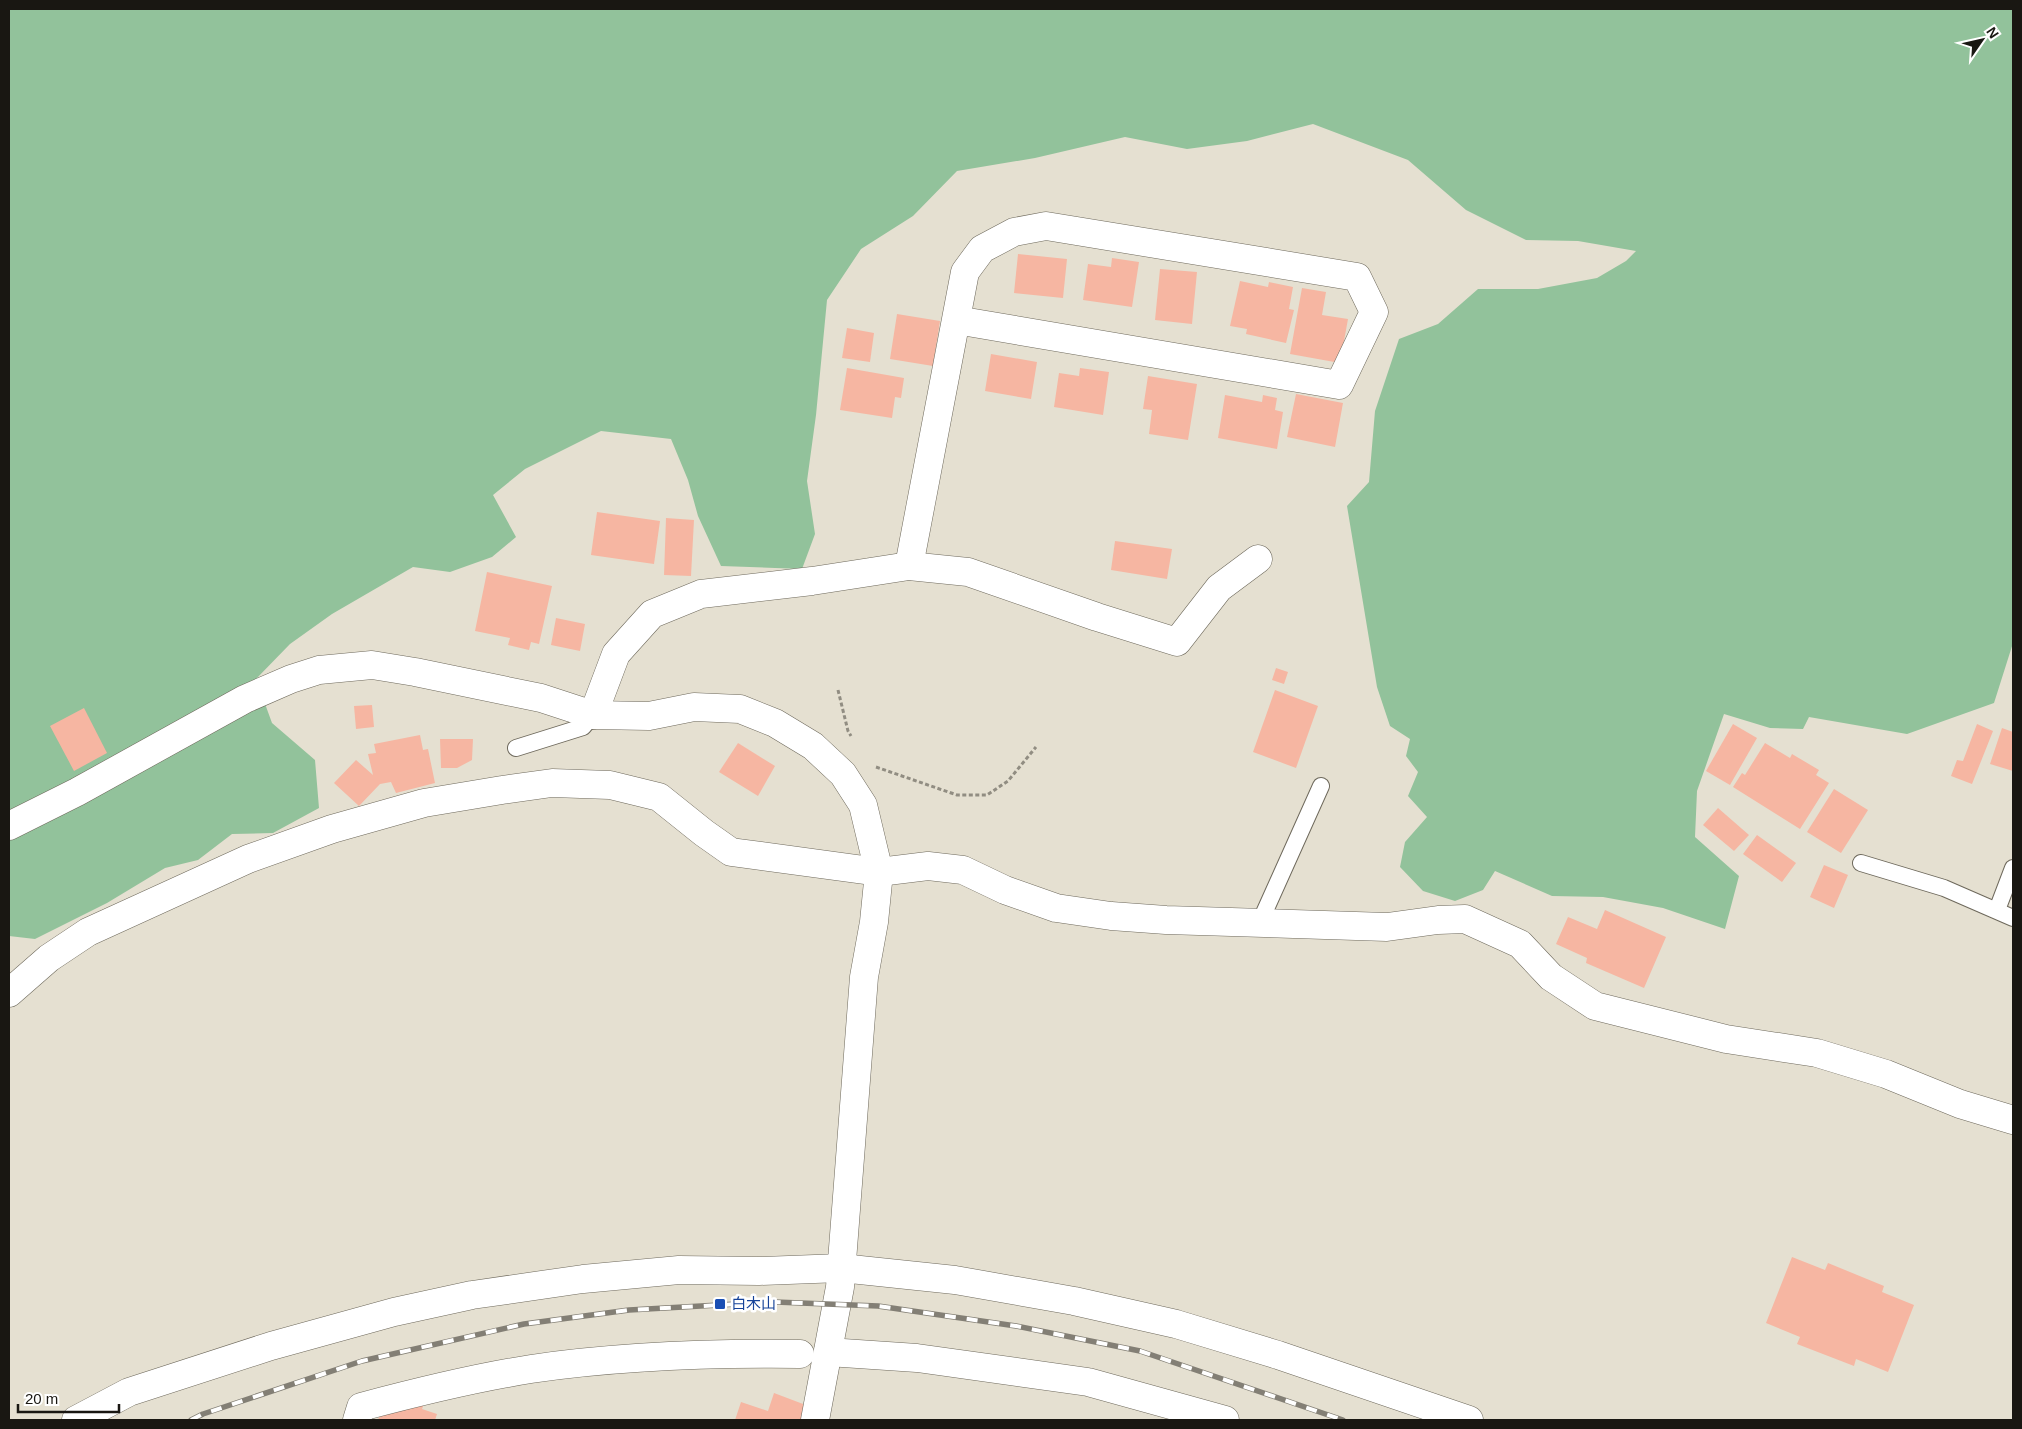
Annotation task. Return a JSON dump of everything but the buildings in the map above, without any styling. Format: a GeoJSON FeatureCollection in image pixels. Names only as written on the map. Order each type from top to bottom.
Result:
{"type":"FeatureCollection","features":[{"type":"Feature","properties":{"kind":"street"},"geometry":{"type":"LineString","coordinates":[[909,566],[965,272],[982,249],[1014,232],[1046,226],[1357,277],[1374,312],[1339,385],[956,320]]}},
{"type":"Feature","properties":{"kind":"street"},"geometry":{"type":"LineString","coordinates":[[593,715],[616,654],[652,614],[701,594],[812,581],[909,566],[968,572],[1097,617],[1177,642],[1219,588],[1258,558]]}},
{"type":"Feature","properties":{"kind":"street"},"geometry":{"type":"LineString","coordinates":[[9,826],[77,792],[245,699],[291,679],[319,670],[372,665],[416,672],[540,698],[593,715],[649,716],[694,707],[740,709],[776,723],[813,746],[843,774],[863,804],[879,872],[874,922],[864,977],[840,1287],[815,1420]]}},
{"type":"Feature","properties":{"kind":"street"},"geometry":{"type":"LineString","coordinates":[[9,993],[49,958],[88,932],[248,858],[332,829],[424,803],[552,782],[610,785],[659,797],[704,833],[732,852],[879,872],[928,866],[964,870],[1005,890],[1056,908],[1111,916],[1166,920],[1387,927],[1438,920],[1465,919],[1520,944],[1551,977],[1595,1006],[1726,1039],[1817,1053],[1886,1074],[1960,1104],[2013,1120]]}},
{"type":"Feature","properties":{"kind":"street"},"geometry":{"type":"LineString","coordinates":[[76,1420],[129,1392],[271,1346],[394,1312],[472,1295],[583,1280],[679,1270],[759,1271],[840,1268],[955,1280],[1074,1301],[1176,1324],[1278,1355],[1469,1420]]}},
{"type":"Feature","properties":{"kind":"street"},"geometry":{"type":"LineString","coordinates":[[828,1352],[917,1358],[1088,1382],[1225,1420]]}},
{"type":"Feature","properties":{"kind":"street"},"geometry":{"type":"LineString","coordinates":[[357,1420],[360,1407],[422,1391],[530,1369],[657,1356],[732,1353],[800,1354]]}},
{"type":"Feature","properties":{"kind":"lane"},"geometry":{"type":"LineString","coordinates":[[516,748],[584,727],[593,715]]}},
{"type":"Feature","properties":{"kind":"lane"},"geometry":{"type":"LineString","coordinates":[[1260,922],[1321,786]]}},
{"type":"Feature","properties":{"kind":"lane"},"geometry":{"type":"LineString","coordinates":[[1860,863],[1944,888],[2013,918]]}},
{"type":"Feature","properties":{"kind":"lane"},"geometry":{"type":"LineString","coordinates":[[1997,910],[2013,868]]}},
{"type":"Feature","properties":{"kind":"path"},"geometry":{"type":"LineString","coordinates":[[838,690],[848,731],[853,739]]}},
{"type":"Feature","properties":{"kind":"path"},"geometry":{"type":"LineString","coordinates":[[843,774],[868,764],[957,795],[987,795],[1008,781],[1036,748]]}},
{"type":"Feature","properties":{"kind":"green space"},"geometry":{"type":"Polygon","coordinates":[[[9,9],[2013,9],[2013,643],[1994,703],[1907,734],[1809,717],[1803,729],[1770,728],[1724,714],[1697,791],[1695,837],[1739,876],[1725,929],[1663,908],[1603,897],[1552,896],[1495,871],[1483,890],[1455,901],[1423,891],[1400,867],[1405,842],[1427,817],[1408,796],[1418,772],[1406,756],[1410,739],[1390,726],[1377,687],[1347,506],[1369,482],[1375,411],[1399,339],[1438,324],[1478,289],[1538,289],[1597,278],[1626,261],[1636,251],[1578,241],[1526,240],[1466,210],[1408,160],[1313,124],[1247,141],[1187,149],[1125,137],[1035,158],[957,171],[913,216],[861,249],[827,300],[816,415],[807,481],[815,534],[802,569],[721,566],[698,516],[688,480],[671,439],[601,431],[525,469],[493,495],[516,537],[492,557],[450,572],[413,567],[332,614],[290,644],[256,679],[272,723],[315,760],[319,808],[273,833],[232,834],[198,860],[165,868],[107,903],[35,939],[9,936],[9,9]]]}},
{"type":"Feature","properties":{"kind":"railway"},"geometry":{"type":"LineString","coordinates":[[191,1420],[203,1414],[362,1361],[524,1324],[629,1310],[775,1302],[878,1306],[1016,1326],[1140,1351],[1343,1420]]}},
{"type":"Feature","properties":{"kind":"place","name":"白木山"},"geometry":{"type":"Point","coordinates":[720,1304]}}]}
